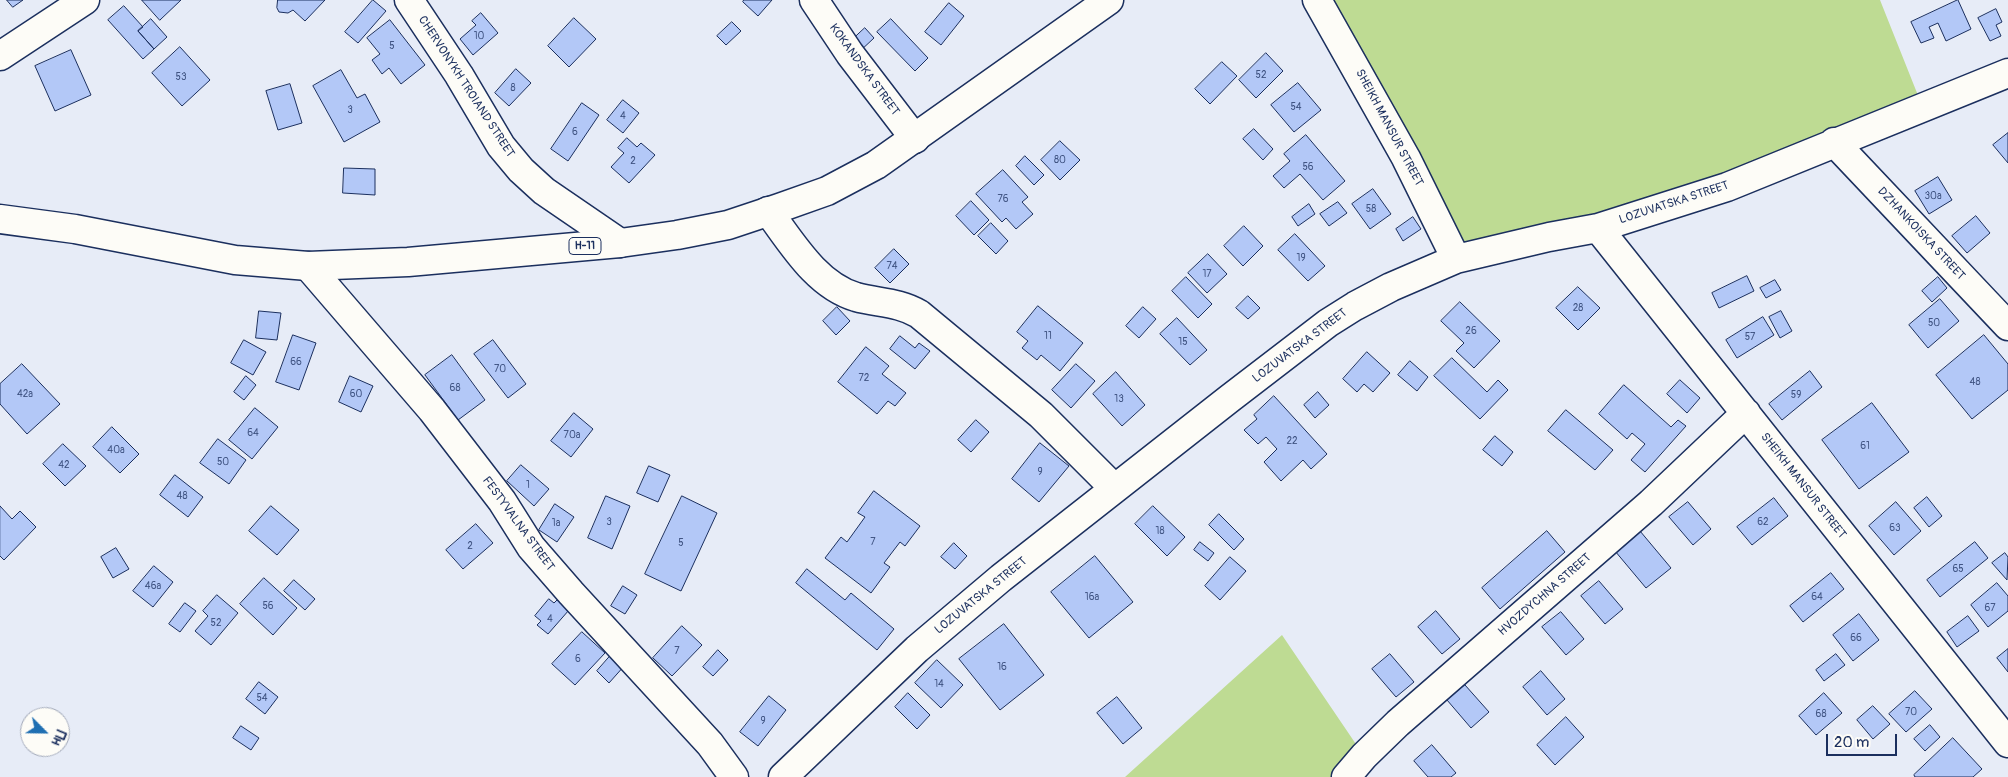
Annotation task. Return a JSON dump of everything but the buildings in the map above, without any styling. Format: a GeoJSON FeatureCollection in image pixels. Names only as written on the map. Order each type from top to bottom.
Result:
{"type":"FeatureCollection","features":[{"type":"Feature","properties":{"kind":"street"},"geometry":{"type":"LineString","coordinates":[[0,56],[85,0]]}},
{"type":"Feature","properties":{"kind":"street","name":"CHERVONYKH TROIAND STREET"},"geometry":{"type":"LineString","coordinates":[[409,0],[454,67],[501,146],[521,170],[560,202],[620,242]]}},
{"type":"Feature","properties":{"kind":"street","name":"KOKANDSKA STREET"},"geometry":{"type":"LineString","coordinates":[[814,0],[850,54],[915,139]]}},
{"type":"Feature","properties":{"kind":"street","name":"Н-11"},"geometry":{"type":"LineString","coordinates":[[0,219],[75,229],[235,260],[308,266],[408,262],[620,242],[676,235],[728,225],[827,191],[876,165],[1109,0]]}},
{"type":"Feature","properties":{"kind":"street","name":"SHEIKH MANSUR STREET"},"geometry":{"type":"LineString","coordinates":[[1317,0],[1406,158],[1456,259]]}},
{"type":"Feature","properties":{"kind":"street","name":"LOZUVATSKA STREET"},"geometry":{"type":"LineString","coordinates":[[783,777],[917,648],[1114,488],[1328,323],[1391,287],[1456,259],[1548,237],[1598,228],[1727,187],[2008,73]]}},
{"type":"Feature","properties":{"kind":"street","name":"DZHANKOISKA STREET"},"geometry":{"type":"LineString","coordinates":[[1834,142],[2008,326]]}},
{"type":"Feature","properties":{"kind":"street"},"geometry":{"type":"LineString","coordinates":[[768,211],[809,266],[830,283],[855,296],[904,305],[919,314],[1041,415],[1114,488]]}},
{"type":"Feature","properties":{"kind":"street","name":"SHEIKH MANSUR STREET"},"geometry":{"type":"LineString","coordinates":[[1598,228],[2008,743]]}},
{"type":"Feature","properties":{"kind":"street","name":"FESTYVALNA STREET"},"geometry":{"type":"LineString","coordinates":[[308,266],[432,410],[502,501],[531,547],[710,744],[734,777]]}},
{"type":"Feature","properties":{"kind":"street","name":"HVOZDYCHNA STREET"},"geometry":{"type":"LineString","coordinates":[[1346,777],[1364,756],[1398,723],[1651,503],[1746,413]]}},
{"type":"Feature","properties":{"kind":"green space"},"geometry":{"type":"Polygon","coordinates":[[[1317,0],[1880,0],[1923,108],[1834,142],[1456,259],[1317,0]]]}},
{"type":"Feature","properties":{"kind":"green space"},"geometry":{"type":"Polygon","coordinates":[[[1282,635],[1364,756],[1346,777],[1125,777],[1282,635]]]}}]}
